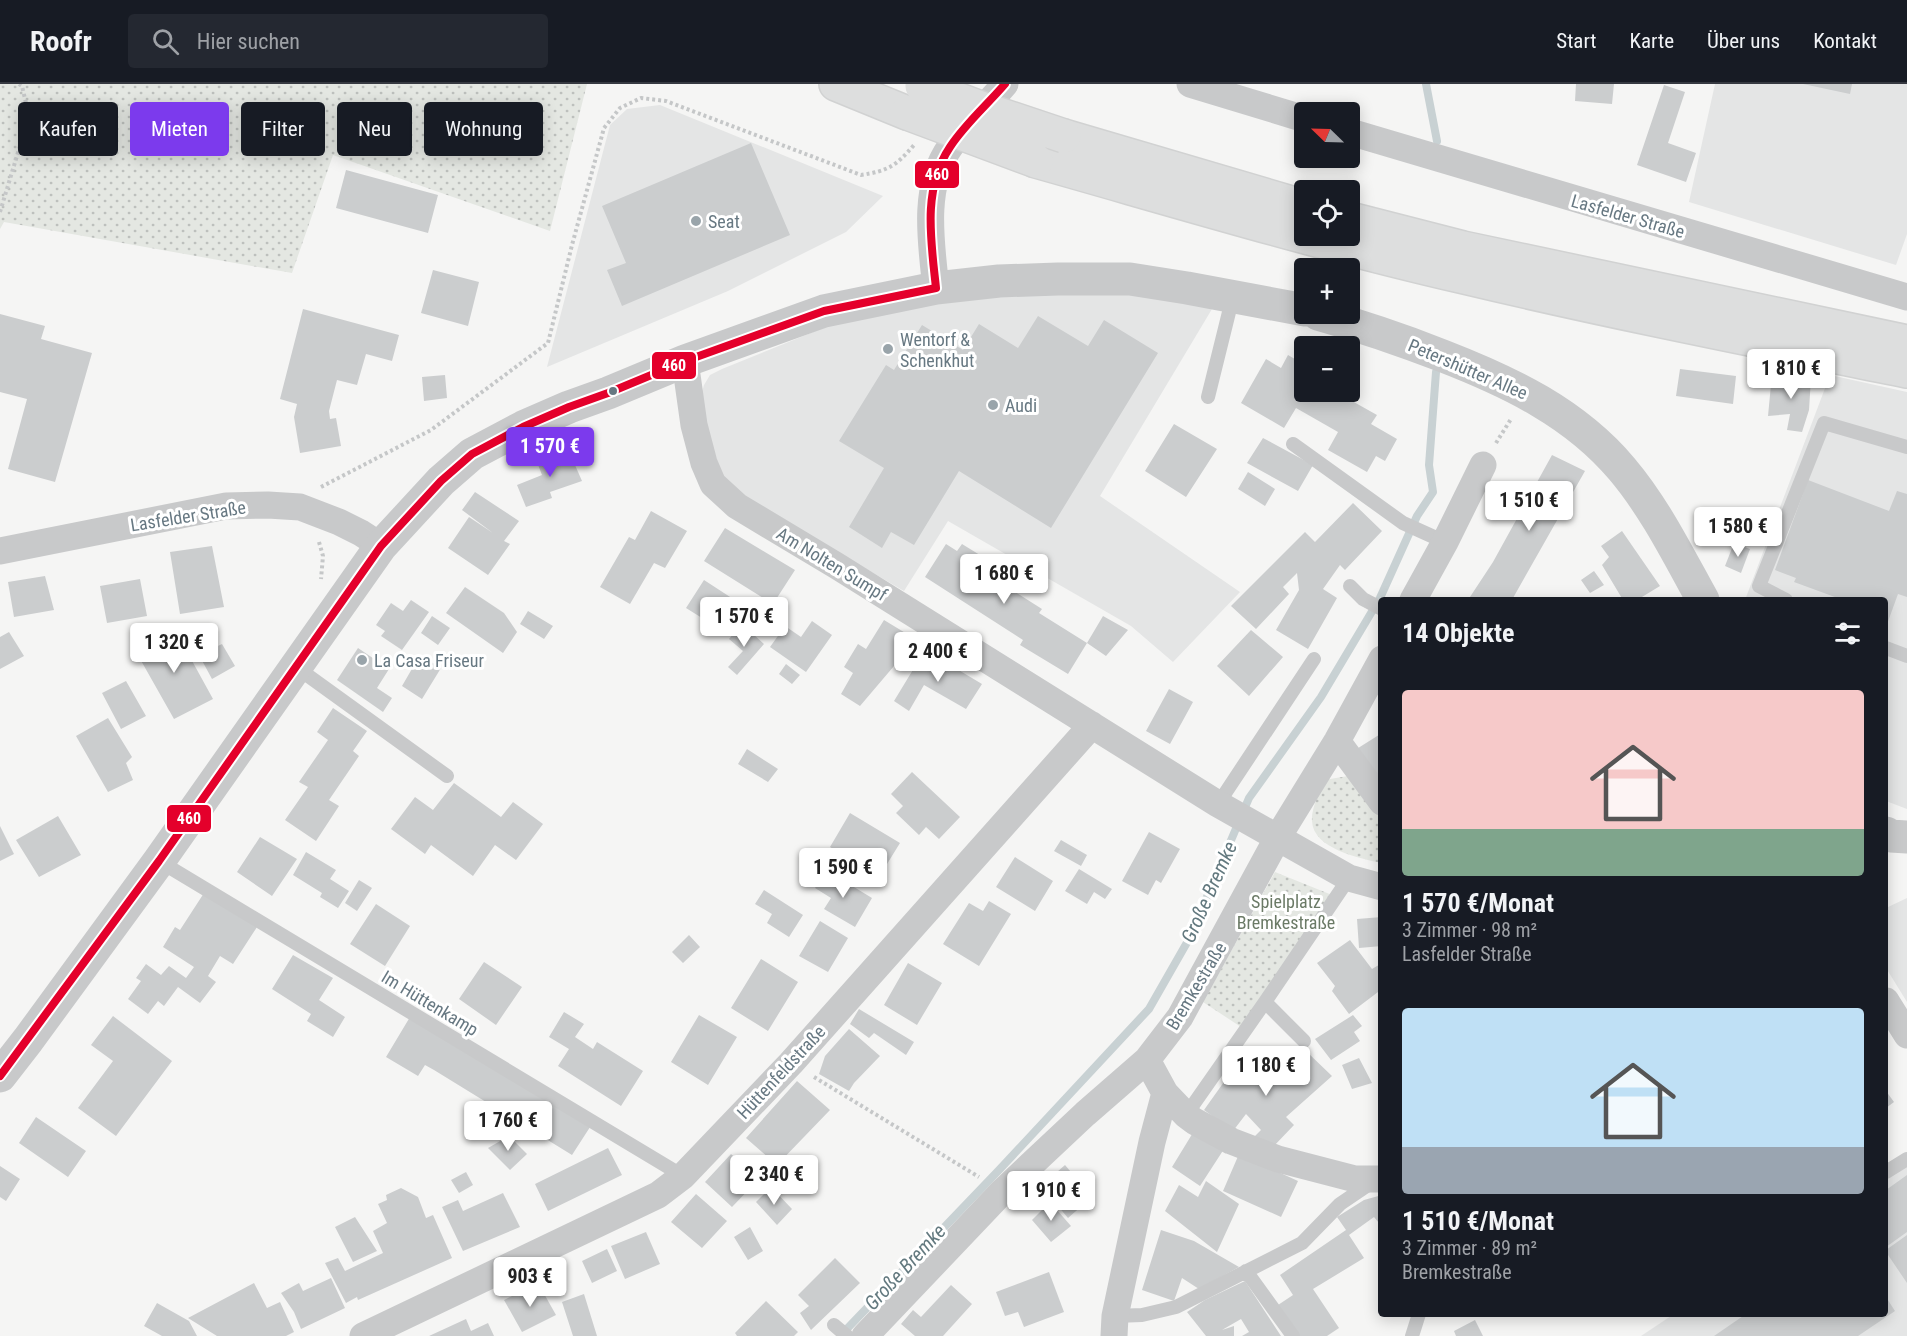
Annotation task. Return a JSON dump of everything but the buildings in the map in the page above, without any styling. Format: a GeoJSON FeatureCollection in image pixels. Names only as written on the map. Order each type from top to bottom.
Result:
{"type":"FeatureCollection","features":[{"type":"Feature","properties":{"kind":"highway"},"geometry":{"type":"LineString","coordinates":[[836,84],[915,94],[986,110],[1064,136],[1294,204]]}},
{"type":"Feature","properties":{"kind":"highway"},"geometry":{"type":"LineString","coordinates":[[915,94],[1036,161],[1260,224],[1463,277],[1907,371]]}},
{"type":"Feature","properties":{"kind":"highway"},"geometry":{"type":"LineString","coordinates":[[1360,222],[1462,248],[1907,342]]}},
{"type":"Feature","properties":{"kind":"street"},"geometry":{"type":"LineString","coordinates":[[936,288],[932,198],[937,172],[949,148],[1005,84]]}},
{"type":"Feature","properties":{"kind":"street"},"geometry":{"type":"LineString","coordinates":[[1190,84],[1294,116]]}},
{"type":"Feature","properties":{"kind":"street","name":"Lasfelder Straße"},"geometry":{"type":"LineString","coordinates":[[1360,135],[1907,297]]}},
{"type":"Feature","properties":{"kind":"street"},"geometry":{"type":"LineString","coordinates":[[0,1076],[159,861],[381,546],[441,480],[472,454],[532,423],[685,361],[824,310],[936,288],[1011,281],[1130,279],[1294,308]]}},
{"type":"Feature","properties":{"kind":"street","name":"Petershütter Allee"},"geometry":{"type":"LineString","coordinates":[[1351,324],[1482,371],[1526,392],[1564,416],[1599,444],[1622,468],[1648,503],[1701,597]]}},
{"type":"Feature","properties":{"kind":"street","name":"Am Nolten Sumpf"},"geometry":{"type":"LineString","coordinates":[[685,361],[694,425],[704,463],[713,484],[737,506],[1224,808],[1349,878],[1378,886]]}},
{"type":"Feature","properties":{"kind":"street"},"geometry":{"type":"LineString","coordinates":[[1415,597],[1483,465]]}},
{"type":"Feature","properties":{"kind":"street","name":"Lasfelder Straße"},"geometry":{"type":"LineString","coordinates":[[0,551],[226,506],[268,505],[300,507],[339,522],[381,546]]}},
{"type":"Feature","properties":{"kind":"street","name":"Bremkestraße"},"geometry":{"type":"LineString","coordinates":[[852,1336],[1085,1114],[1147,1060],[1180,1017],[1267,831],[1337,741],[1378,666]]}},
{"type":"Feature","properties":{"kind":"street","name":"Hüttenfeldstraße"},"geometry":{"type":"LineString","coordinates":[[363,1336],[658,1195],[683,1176],[791,1063],[1092,725]]}},
{"type":"Feature","properties":{"kind":"street"},"geometry":{"type":"LineString","coordinates":[[1337,741],[1378,797]]}},
{"type":"Feature","properties":{"kind":"street"},"geometry":{"type":"LineString","coordinates":[[1888,834],[1907,837]]}},
{"type":"Feature","properties":{"kind":"street"},"geometry":{"type":"LineString","coordinates":[[1888,1004],[1907,1035]]}},
{"type":"Feature","properties":{"kind":"street"},"geometry":{"type":"LineString","coordinates":[[1147,1060],[1165,1094],[1186,1115],[1231,1141],[1278,1159],[1355,1179],[1378,1180]]}},
{"type":"Feature","properties":{"kind":"street"},"geometry":{"type":"LineString","coordinates":[[1114,1326],[1152,1143],[1165,1094]]}},
{"type":"Feature","properties":{"kind":"lane"},"geometry":{"type":"LineString","coordinates":[[1208,397],[1233,296]]}},
{"type":"Feature","properties":{"kind":"lane"},"geometry":{"type":"LineString","coordinates":[[1780,597],[1759,586],[1824,423],[1907,447]]}},
{"type":"Feature","properties":{"kind":"lane"},"geometry":{"type":"LineString","coordinates":[[1293,444],[1403,523],[1445,542]]}},
{"type":"Feature","properties":{"kind":"lane"},"geometry":{"type":"LineString","coordinates":[[1350,586],[1363,599],[1378,607]]}},
{"type":"Feature","properties":{"kind":"lane"},"geometry":{"type":"LineString","coordinates":[[1888,649],[1907,656]]}},
{"type":"Feature","properties":{"kind":"lane"},"geometry":{"type":"LineString","coordinates":[[1224,808],[1314,659]]}},
{"type":"Feature","properties":{"kind":"lane"},"geometry":{"type":"LineString","coordinates":[[296,667],[447,776]]}},
{"type":"Feature","properties":{"kind":"lane","name":"Im Hüttenkamp"},"geometry":{"type":"LineString","coordinates":[[159,861],[683,1176]]}},
{"type":"Feature","properties":{"kind":"lane"},"geometry":{"type":"LineString","coordinates":[[1186,1115],[1349,878]]}},
{"type":"Feature","properties":{"kind":"lane"},"geometry":{"type":"LineString","coordinates":[[1265,1002],[1304,1041]]}},
{"type":"Feature","properties":{"kind":"lane"},"geometry":{"type":"LineString","coordinates":[[1888,1171],[1907,1158]]}},
{"type":"Feature","properties":{"kind":"lane"},"geometry":{"type":"LineString","coordinates":[[1114,1326],[1142,1315],[1176,1307],[1302,1243],[1340,1204],[1378,1181]]}},
{"type":"Feature","properties":{"kind":"lane"},"geometry":{"type":"LineString","coordinates":[[1246,1271],[1293,1336]]}},
{"type":"Feature","properties":{"kind":"lane"},"geometry":{"type":"LineString","coordinates":[[1412,1336],[1418,1317]]}},
{"type":"Feature","properties":{"kind":"lane"},"geometry":{"type":"LineString","coordinates":[[834,1325],[852,1336]]}},
{"type":"Feature","properties":{"kind":"path"},"geometry":{"type":"LineString","coordinates":[[0,212],[29,116],[22,86],[19,84]]}},
{"type":"Feature","properties":{"kind":"path"},"geometry":{"type":"LineString","coordinates":[[320,586],[323,556],[317,536],[299,519],[300,507],[307,495],[431,430],[548,343],[604,128],[620,108],[640,98],[666,101],[861,175],[882,172],[902,159],[924,135],[949,148]]}},
{"type":"Feature","properties":{"kind":"path"},"geometry":{"type":"LineString","coordinates":[[1483,465],[1514,413]]}},
{"type":"Feature","properties":{"kind":"path"},"geometry":{"type":"LineString","coordinates":[[791,1063],[980,1178]]}},
{"type":"Feature","properties":{"kind":"shaded area"},"geometry":{"type":"Polygon","coordinates":[[[1715,84],[1907,84],[1907,234],[1896,265],[1689,202],[1715,84]]]}},
{"type":"Feature","properties":{"kind":"shaded area"},"geometry":{"type":"Polygon","coordinates":[[[660,105],[883,196],[846,232],[728,291],[547,367],[610,125],[627,109],[660,105]]]}},
{"type":"Feature","properties":{"kind":"shaded area"},"geometry":{"type":"Polygon","coordinates":[[[998,291],[1131,293],[1215,304],[1100,496],[1240,592],[1173,662],[1131,626],[948,521],[904,591],[743,497],[723,480],[699,402],[710,375],[833,324],[998,291]]]}},
{"type":"Feature","properties":{"kind":"shaded area"},"geometry":{"type":"Polygon","coordinates":[[[1830,375],[1907,392],[1907,809],[1888,802],[1888,597],[1746,597],[1830,375]]]}},
{"type":"Feature","properties":{"kind":"shaded area"},"geometry":{"type":"Polygon","coordinates":[[[1907,898],[1907,1002],[1888,971],[1888,907],[1907,898]]]}},
{"type":"Feature","properties":{"kind":"shaded area"},"geometry":{"type":"Polygon","coordinates":[[[1907,1161],[1907,1336],[1641,1336],[1670,1317],[1888,1317],[1888,1174],[1907,1161]]]}},
{"type":"Feature","properties":{"kind":"green space"},"geometry":{"type":"Polygon","coordinates":[[[0,84],[587,84],[550,231],[333,155],[292,273],[4,222],[0,229],[0,84]]]}},
{"type":"Feature","properties":{"kind":"green space"},"geometry":{"type":"Polygon","coordinates":[[[1348,776],[1378,811],[1378,862],[1339,851],[1320,839],[1314,831],[1313,811],[1324,780],[1348,776]]]}},
{"type":"Feature","properties":{"kind":"green space","name":"Spielplatz Bremkestraße"},"geometry":{"type":"Polygon","coordinates":[[[1275,872],[1332,895],[1241,1027],[1203,1002],[1275,872]]]}},
{"type":"Feature","properties":{"kind":"waterway","name":"Große Bremke"},"geometry":{"type":"LineString","coordinates":[[1426,84],[1437,141]]}},
{"type":"Feature","properties":{"kind":"waterway","name":"Große Bremke"},"geometry":{"type":"LineString","coordinates":[[1380,597],[1417,516],[1433,492],[1429,465],[1436,372]]}},
{"type":"Feature","properties":{"kind":"waterway","name":"Große Bremke"},"geometry":{"type":"LineString","coordinates":[[842,1334],[1149,1009],[1189,939],[1249,798],[1321,697],[1378,601]]}},
{"type":"Feature","properties":{"kind":"transit line","name":"460"},"geometry":{"type":"LineString","coordinates":[[936,288],[931,234],[935,180],[950,147],[969,122],[1005,84]]}},
{"type":"Feature","properties":{"kind":"transit line","name":"460"},"geometry":{"type":"LineString","coordinates":[[0,1076],[159,861],[381,546],[441,481],[472,454],[523,427],[569,407],[685,361],[824,311],[936,288]]}},
{"type":"Feature","properties":{"kind":"place","name":"Seat"},"geometry":{"type":"Point","coordinates":[696,221]}},
{"type":"Feature","properties":{"kind":"place","name":"Wentorf & Schenkhut"},"geometry":{"type":"Point","coordinates":[888,349]}},
{"type":"Feature","properties":{"kind":"place","name":"Audi"},"geometry":{"type":"Point","coordinates":[993,405]}},
{"type":"Feature","properties":{"kind":"place","name":"La Casa Friseur"},"geometry":{"type":"Point","coordinates":[362,660]}}]}
